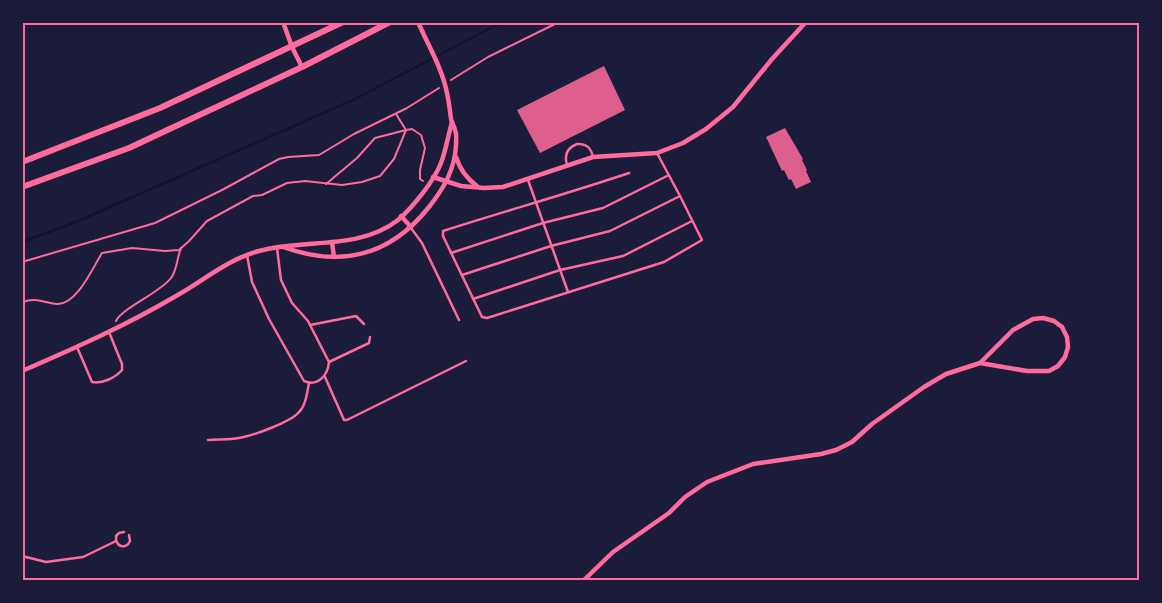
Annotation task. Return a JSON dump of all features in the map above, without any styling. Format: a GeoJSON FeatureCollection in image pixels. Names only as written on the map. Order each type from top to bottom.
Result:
{"type":"FeatureCollection","features":[{"type":"Feature","properties":{"kind":"main road"},"geometry":{"type":"LineString","coordinates":[[22,162],[160,108],[344,22]]}},
{"type":"Feature","properties":{"kind":"main road"},"geometry":{"type":"LineString","coordinates":[[22,187],[129,148],[302,67],[390,22]]}},
{"type":"Feature","properties":{"kind":"street"},"geometry":{"type":"LineString","coordinates":[[283,22],[302,67]]}},
{"type":"Feature","properties":{"kind":"street"},"geometry":{"type":"LineString","coordinates":[[22,371],[118,328],[247,255],[277,247],[334,257],[367,254],[394,241],[411,227],[434,201],[451,172],[455,156],[456,134],[441,72],[418,22]]}},
{"type":"Feature","properties":{"kind":"street"},"geometry":{"type":"LineString","coordinates":[[432,180],[478,187],[503,187],[593,157],[657,153],[683,143],[706,129],[733,107],[772,59],[806,22]]}},
{"type":"Feature","properties":{"kind":"street"},"geometry":{"type":"LineString","coordinates":[[283,247],[290,244],[332,242],[359,238],[374,234],[401,216],[432,180],[441,163],[452,122]]}},
{"type":"Feature","properties":{"kind":"street"},"geometry":{"type":"LineString","coordinates":[[455,156],[465,176],[478,187]]}},
{"type":"Feature","properties":{"kind":"street"},"geometry":{"type":"LineString","coordinates":[[401,216],[411,227]]}},
{"type":"Feature","properties":{"kind":"street"},"geometry":{"type":"LineString","coordinates":[[332,242],[334,257]]}},
{"type":"Feature","properties":{"kind":"street"},"geometry":{"type":"LineString","coordinates":[[584,580],[614,552],[669,513],[685,497],[707,482],[753,464],[783,461],[836,450],[852,442],[872,424],[924,386],[946,374],[980,363],[1014,330],[1033,319],[1043,318],[1054,321],[1062,327],[1067,337],[1068,347],[1065,357],[1058,366],[1049,371],[1027,371],[980,363]]}},
{"type":"Feature","properties":{"kind":"lane"},"geometry":{"type":"LineString","coordinates":[[567,165],[565,159],[567,152],[570,147],[577,144],[587,146],[592,151],[593,157]]}},
{"type":"Feature","properties":{"kind":"lane"},"geometry":{"type":"LineString","coordinates":[[628,173],[443,231],[443,236],[482,317],[487,318],[664,262],[702,240],[657,153]]}},
{"type":"Feature","properties":{"kind":"lane"},"geometry":{"type":"LineString","coordinates":[[451,253],[543,223],[603,208],[669,175]]}},
{"type":"Feature","properties":{"kind":"lane"},"geometry":{"type":"LineString","coordinates":[[528,178],[568,293]]}},
{"type":"Feature","properties":{"kind":"lane"},"geometry":{"type":"LineString","coordinates":[[462,275],[551,246],[610,231],[680,196]]}},
{"type":"Feature","properties":{"kind":"lane"},"geometry":{"type":"LineString","coordinates":[[474,299],[560,270],[623,256],[693,220]]}},
{"type":"Feature","properties":{"kind":"lane"},"geometry":{"type":"LineString","coordinates":[[411,227],[422,243],[459,320]]}},
{"type":"Feature","properties":{"kind":"lane"},"geometry":{"type":"LineString","coordinates":[[247,255],[252,282],[269,319],[304,381],[309,383],[316,382],[325,377],[328,362],[308,320],[292,303],[281,280],[277,247]]}},
{"type":"Feature","properties":{"kind":"lane"},"geometry":{"type":"LineString","coordinates":[[310,325],[356,316],[364,324]]}},
{"type":"Feature","properties":{"kind":"lane"},"geometry":{"type":"LineString","coordinates":[[77,347],[92,382],[99,383],[118,375],[122,370],[122,364],[109,332]]}},
{"type":"Feature","properties":{"kind":"lane"},"geometry":{"type":"LineString","coordinates":[[328,362],[369,343],[370,336]]}},
{"type":"Feature","properties":{"kind":"lane"},"geometry":{"type":"LineString","coordinates":[[325,377],[344,420],[347,420],[466,361]]}},
{"type":"Feature","properties":{"kind":"lane"},"geometry":{"type":"LineString","coordinates":[[208,440],[240,438],[271,428],[293,417],[300,412],[306,400],[309,383]]}},
{"type":"Feature","properties":{"kind":"lane"},"geometry":{"type":"LineString","coordinates":[[116,542],[117,534],[124,532]]}},
{"type":"Feature","properties":{"kind":"lane"},"geometry":{"type":"LineString","coordinates":[[116,542],[119,545],[126,546],[130,541],[129,535]]}},
{"type":"Feature","properties":{"kind":"lane"},"geometry":{"type":"LineString","coordinates":[[22,556],[46,562],[83,557],[116,542]]}},
{"type":"Feature","properties":{"kind":"path"},"geometry":{"type":"LineString","coordinates":[[449,81],[488,57],[559,22]]}},
{"type":"Feature","properties":{"kind":"path"},"geometry":{"type":"LineString","coordinates":[[22,262],[155,223],[269,164],[288,157],[319,154],[354,134],[408,108],[442,86]]}},
{"type":"Feature","properties":{"kind":"path"},"geometry":{"type":"LineString","coordinates":[[396,114],[406,130]]}},
{"type":"Feature","properties":{"kind":"path"},"geometry":{"type":"LineString","coordinates":[[326,184],[357,158],[375,138],[412,129],[421,135],[425,148],[420,179],[423,181],[432,180]]}},
{"type":"Feature","properties":{"kind":"path"},"geometry":{"type":"LineString","coordinates":[[118,328],[116,321],[121,314],[172,278],[181,248],[207,221],[224,214],[253,196],[262,195],[287,183],[305,181],[342,185],[362,182],[380,176],[394,159],[406,130]]}},
{"type":"Feature","properties":{"kind":"path"},"geometry":{"type":"LineString","coordinates":[[22,302],[32,298],[56,304],[65,304],[82,288],[102,253],[132,248],[165,252],[181,248]]}},
{"type":"Feature","properties":{"kind":"building"},"geometry":{"type":"Polygon","coordinates":[[[604,66],[625,110],[540,153],[517,110],[604,66]]]}},
{"type":"Feature","properties":{"kind":"building"},"geometry":{"type":"Polygon","coordinates":[[[785,128],[803,159],[811,182],[796,189],[784,170],[782,171],[766,137],[785,128]]]}},
{"type":"Feature","properties":{"kind":"waterway"},"geometry":{"type":"LineString","coordinates":[[22,242],[76,222],[353,100],[502,22]]}}]}
